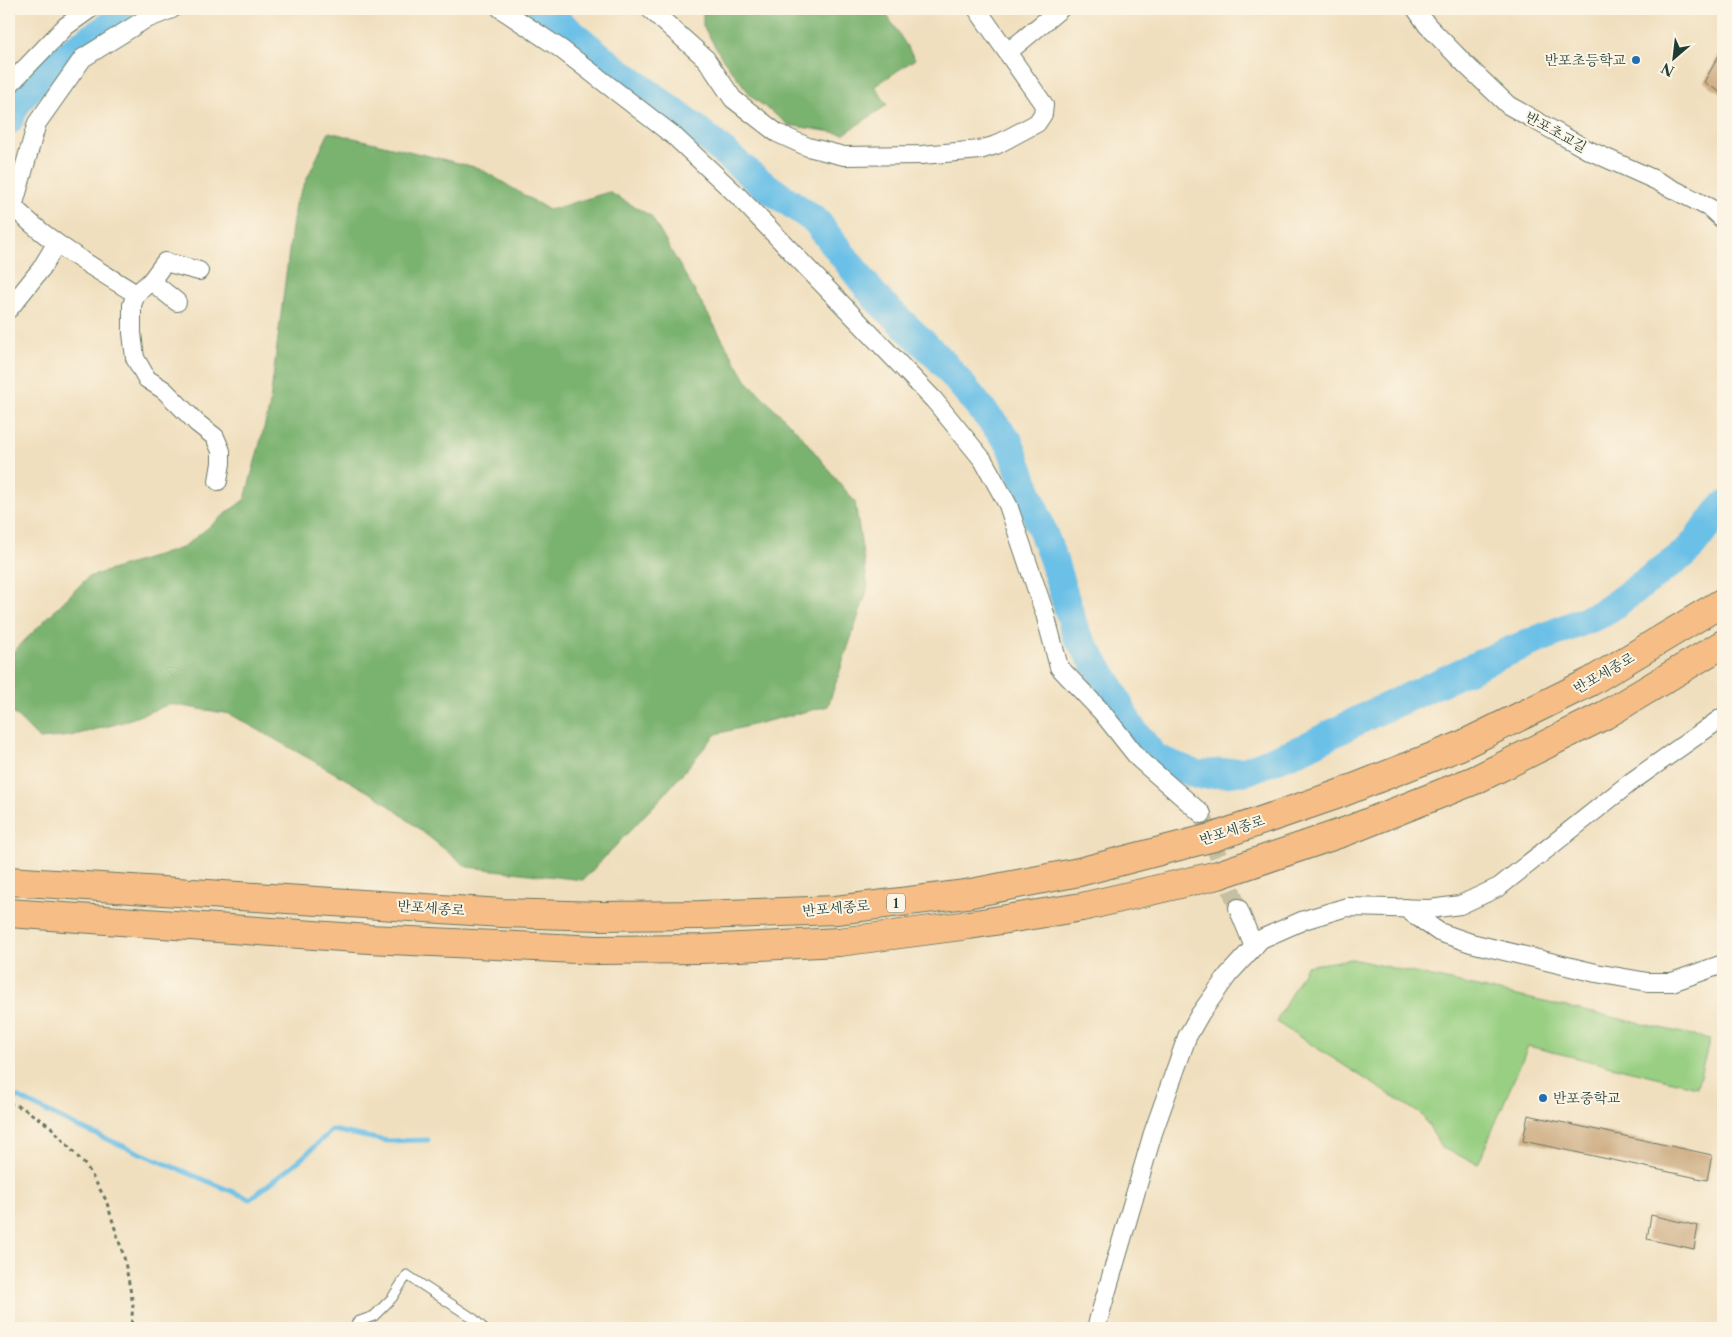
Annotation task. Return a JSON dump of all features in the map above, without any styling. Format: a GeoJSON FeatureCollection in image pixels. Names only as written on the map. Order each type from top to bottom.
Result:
{"type":"FeatureCollection","features":[{"type":"Feature","properties":{"kind":"highway","name":"반포세종로"},"geometry":{"type":"LineString","coordinates":[[9,881],[502,913],[600,916],[700,915],[836,910],[966,894],[1079,872],[1204,839],[1336,795],[1460,746],[1590,682],[1723,602]]}},
{"type":"Feature","properties":{"kind":"highway"},"geometry":{"type":"LineString","coordinates":[[9,913],[369,939],[598,950],[701,949],[839,942],[969,925],[1082,907],[1218,875],[1347,831],[1475,780],[1605,715],[1723,644]]}},
{"type":"Feature","properties":{"kind":"street"},"geometry":{"type":"LineString","coordinates":[[9,85],[66,26],[90,9]]}},
{"type":"Feature","properties":{"kind":"street"},"geometry":{"type":"LineString","coordinates":[[136,294],[56,244],[11,205],[37,123],[83,58],[144,20],[172,9]]}},
{"type":"Feature","properties":{"kind":"street"},"geometry":{"type":"LineString","coordinates":[[501,9],[561,49],[674,136],[738,196],[934,400],[983,460],[1008,505],[1045,614],[1059,667],[1101,712],[1139,759],[1202,814]]}},
{"type":"Feature","properties":{"kind":"street"},"geometry":{"type":"LineString","coordinates":[[650,9],[706,59],[733,99],[776,133],[808,147],[844,156],[922,156],[980,150],[996,145],[1037,123],[1043,114],[1044,105],[977,9]]}},
{"type":"Feature","properties":{"kind":"street"},"geometry":{"type":"LineString","coordinates":[[1008,52],[1060,9]]}},
{"type":"Feature","properties":{"kind":"street","name":"반포초교길"},"geometry":{"type":"LineString","coordinates":[[1416,9],[1427,25],[1508,106],[1588,150],[1710,208],[1723,220]]}},
{"type":"Feature","properties":{"kind":"street"},"geometry":{"type":"LineString","coordinates":[[9,309],[41,269],[56,244]]}},
{"type":"Feature","properties":{"kind":"street"},"geometry":{"type":"LineString","coordinates":[[199,271],[165,262],[151,281],[136,294],[132,305],[132,333],[135,358],[147,379],[164,390],[197,423],[215,437],[221,450],[218,481]]}},
{"type":"Feature","properties":{"kind":"street"},"geometry":{"type":"LineString","coordinates":[[151,281],[177,302]]}},
{"type":"Feature","properties":{"kind":"street"},"geometry":{"type":"LineString","coordinates":[[1096,1328],[1153,1133],[1187,1037],[1200,1014],[1228,975],[1261,939],[1304,920],[1347,907],[1430,910],[1460,904],[1499,888],[1631,782],[1723,717]]}},
{"type":"Feature","properties":{"kind":"street"},"geometry":{"type":"LineString","coordinates":[[1238,908],[1254,947]]}},
{"type":"Feature","properties":{"kind":"street"},"geometry":{"type":"LineString","coordinates":[[1404,908],[1439,932],[1471,944],[1639,981],[1672,982],[1723,964]]}},
{"type":"Feature","properties":{"kind":"lane"},"geometry":{"type":"LineString","coordinates":[[355,1328],[357,1322],[374,1316],[392,1298],[406,1275],[467,1315],[483,1328]]}},
{"type":"Feature","properties":{"kind":"path"},"geometry":{"type":"LineString","coordinates":[[9,1103],[23,1108],[51,1127],[87,1167],[106,1200],[124,1257],[132,1304],[131,1328]]}},
{"type":"Feature","properties":{"kind":"green space"},"geometry":{"type":"Polygon","coordinates":[[[703,9],[883,9],[915,59],[875,86],[887,105],[844,134],[789,125],[753,98],[722,58],[703,26],[703,9]]]}},
{"type":"Feature","properties":{"kind":"green space"},"geometry":{"type":"Polygon","coordinates":[[[329,132],[479,168],[549,210],[609,192],[651,216],[746,380],[799,433],[855,502],[868,588],[828,706],[716,734],[663,796],[583,880],[467,867],[381,799],[230,714],[170,704],[120,723],[71,736],[39,739],[9,709],[9,656],[88,577],[182,548],[245,499],[269,409],[295,204],[329,132]]]}},
{"type":"Feature","properties":{"kind":"green space"},"geometry":{"type":"Polygon","coordinates":[[[1352,959],[1710,1039],[1697,1087],[1528,1046],[1478,1164],[1442,1148],[1422,1115],[1276,1022],[1306,966],[1352,959]]]}},
{"type":"Feature","properties":{"kind":"building"},"geometry":{"type":"Polygon","coordinates":[[[1723,48],[1723,94],[1704,82],[1723,48]]]}},
{"type":"Feature","properties":{"kind":"building"},"geometry":{"type":"Polygon","coordinates":[[[1528,1115],[1712,1155],[1707,1180],[1523,1141],[1528,1115]]]}},
{"type":"Feature","properties":{"kind":"building"},"geometry":{"type":"Polygon","coordinates":[[[1651,1215],[1698,1226],[1694,1249],[1647,1239],[1651,1215]]]}},
{"type":"Feature","properties":{"kind":"waterway"},"geometry":{"type":"LineString","coordinates":[[9,120],[17,103],[42,75],[74,49],[142,9]]}},
{"type":"Feature","properties":{"kind":"waterway"},"geometry":{"type":"LineString","coordinates":[[542,9],[607,62],[694,127],[757,180],[816,221],[876,298],[940,359],[1009,442],[1053,559],[1076,634],[1110,687],[1129,725],[1155,758],[1198,775],[1246,771],[1304,748],[1369,715],[1495,657],[1603,613],[1688,551],[1723,506]]}},
{"type":"Feature","properties":{"kind":"waterway"},"geometry":{"type":"LineString","coordinates":[[9,1093],[78,1127],[250,1199],[301,1159],[332,1130],[387,1141],[428,1140]]}},
{"type":"Feature","properties":{"kind":"tunnel"},"geometry":{"type":"LineString","coordinates":[[1202,814],[1238,908]]}},
{"type":"Feature","properties":{"kind":"place","name":"반포초등학교"},"geometry":{"type":"Point","coordinates":[1636,60]}},
{"type":"Feature","properties":{"kind":"place","name":"반포중학교"},"geometry":{"type":"Point","coordinates":[1543,1098]}}]}
